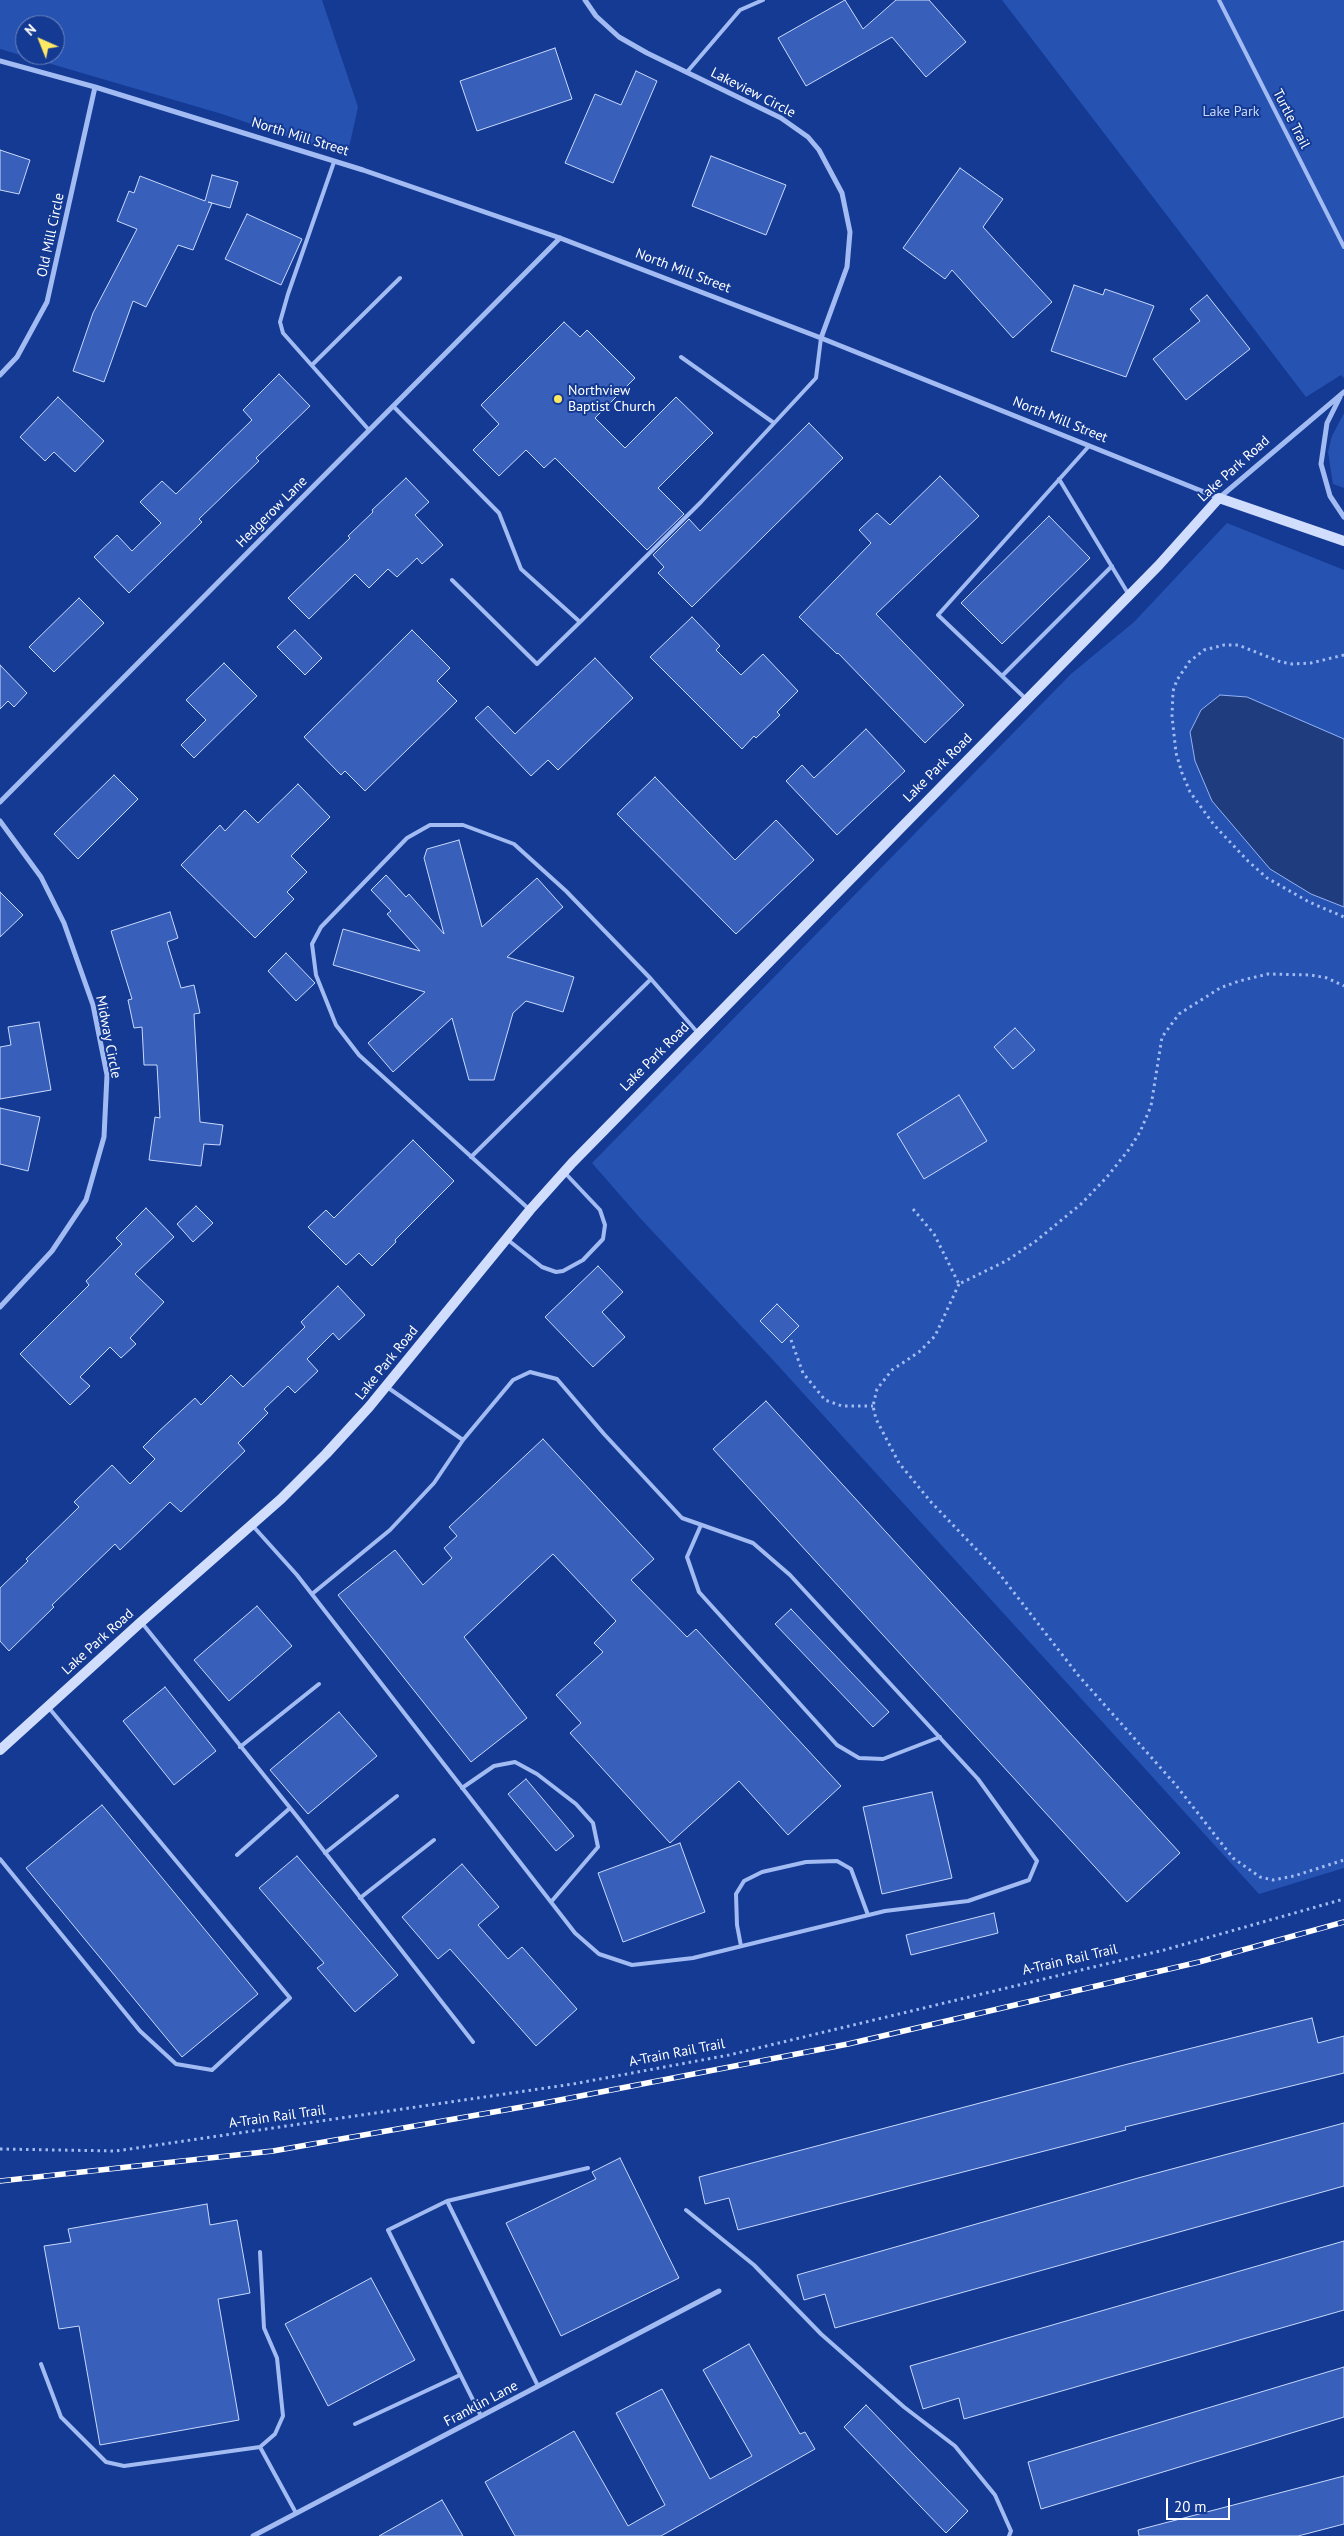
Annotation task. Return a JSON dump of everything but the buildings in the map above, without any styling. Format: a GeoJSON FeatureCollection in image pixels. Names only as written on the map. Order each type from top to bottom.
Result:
{"type":"FeatureCollection","features":[{"type":"Feature","properties":{"kind":"main road","name":"North Mill Street"},"geometry":{"type":"LineString","coordinates":[[1219,498],[1344,541]]}},
{"type":"Feature","properties":{"kind":"main road","name":"Lake Park Road"},"geometry":{"type":"LineString","coordinates":[[0,1750],[326,1454],[386,1386],[530,1210],[564,1172],[1129,594],[1219,498]]}},
{"type":"Feature","properties":{"kind":"street","name":"Lakeview Circle"},"geometry":{"type":"LineString","coordinates":[[585,0],[596,16],[619,37],[766,110],[795,127],[819,150],[835,177],[847,212],[849,251],[842,286],[821,338]]}},
{"type":"Feature","properties":{"kind":"street","name":"North Mill Street"},"geometry":{"type":"LineString","coordinates":[[0,60],[95,87],[334,162],[560,238],[821,338],[1219,498]]}},
{"type":"Feature","properties":{"kind":"street","name":"Old Mill Circle"},"geometry":{"type":"LineString","coordinates":[[0,375],[16,357],[47,302],[95,87]]}},
{"type":"Feature","properties":{"kind":"street","name":"Hedgerow Lane"},"geometry":{"type":"LineString","coordinates":[[0,802],[560,238]]}},
{"type":"Feature","properties":{"kind":"street","name":"Lake Park Road"},"geometry":{"type":"LineString","coordinates":[[1219,498],[1343,393]]}},
{"type":"Feature","properties":{"kind":"street","name":"Lake Park Road"},"geometry":{"type":"LineString","coordinates":[[1343,393],[1327,423],[1321,464],[1330,496],[1344,517]]}},
{"type":"Feature","properties":{"kind":"street","name":"Midway Circle"},"geometry":{"type":"LineString","coordinates":[[0,821],[41,877],[64,924],[93,1005],[107,1075],[104,1137],[86,1200],[52,1251],[0,1307]]}},
{"type":"Feature","properties":{"kind":"street","name":"Franklin Lane"},"geometry":{"type":"LineString","coordinates":[[253,2536],[719,2291]]}},
{"type":"Feature","properties":{"kind":"lane"},"geometry":{"type":"LineString","coordinates":[[687,72],[740,10],[763,0]]}},
{"type":"Feature","properties":{"kind":"lane","name":"Turtle Trail"},"geometry":{"type":"LineString","coordinates":[[1219,0],[1344,247]]}},
{"type":"Feature","properties":{"kind":"lane"},"geometry":{"type":"LineString","coordinates":[[334,162],[280,322],[283,333],[369,430]]}},
{"type":"Feature","properties":{"kind":"lane"},"geometry":{"type":"LineString","coordinates":[[312,365],[400,278]]}},
{"type":"Feature","properties":{"kind":"lane"},"geometry":{"type":"LineString","coordinates":[[452,580],[537,664],[702,502],[816,378],[821,338]]}},
{"type":"Feature","properties":{"kind":"lane"},"geometry":{"type":"LineString","coordinates":[[681,357],[774,423]]}},
{"type":"Feature","properties":{"kind":"lane"},"geometry":{"type":"LineString","coordinates":[[393,406],[499,513],[521,569],[580,622]]}},
{"type":"Feature","properties":{"kind":"lane"},"geometry":{"type":"LineString","coordinates":[[1026,699],[938,615],[1089,446]]}},
{"type":"Feature","properties":{"kind":"lane"},"geometry":{"type":"LineString","coordinates":[[1059,479],[1129,594]]}},
{"type":"Feature","properties":{"kind":"lane"},"geometry":{"type":"LineString","coordinates":[[1002,676],[1112,566]]}},
{"type":"Feature","properties":{"kind":"lane"},"geometry":{"type":"LineString","coordinates":[[530,1210],[359,1055],[336,1025],[316,975],[312,944],[321,928],[407,838],[430,824],[463,825],[514,844],[566,891],[651,979],[698,1033]]}},
{"type":"Feature","properties":{"kind":"lane"},"geometry":{"type":"LineString","coordinates":[[471,1157],[651,979]]}},
{"type":"Feature","properties":{"kind":"lane"},"geometry":{"type":"LineString","coordinates":[[506,1239],[542,1267],[556,1272],[563,1271],[583,1260],[603,1239],[605,1225],[600,1210],[564,1172]]}},
{"type":"Feature","properties":{"kind":"lane"},"geometry":{"type":"LineString","coordinates":[[251,1524],[312,1594],[575,1933],[599,1954],[632,1965],[693,1958],[868,1915],[968,1901],[1029,1880],[1037,1861],[978,1779],[790,1575],[753,1543],[682,1518],[604,1434],[557,1379],[530,1372],[513,1380],[463,1440],[434,1483],[390,1530],[312,1594]]}},
{"type":"Feature","properties":{"kind":"lane"},"geometry":{"type":"LineString","coordinates":[[386,1386],[463,1440]]}},
{"type":"Feature","properties":{"kind":"lane"},"geometry":{"type":"LineString","coordinates":[[701,1525],[688,1557],[699,1592],[837,1745],[859,1758],[884,1759],[940,1737]]}},
{"type":"Feature","properties":{"kind":"lane"},"geometry":{"type":"LineString","coordinates":[[141,1622],[326,1853],[473,2042]]}},
{"type":"Feature","properties":{"kind":"lane"},"geometry":{"type":"LineString","coordinates":[[240,1747],[319,1684]]}},
{"type":"Feature","properties":{"kind":"lane"},"geometry":{"type":"LineString","coordinates":[[0,1859],[140,2031],[176,2064],[212,2070],[290,1998],[48,1706]]}},
{"type":"Feature","properties":{"kind":"lane"},"geometry":{"type":"LineString","coordinates":[[462,1788],[494,1766],[515,1762],[537,1774],[561,1792],[576,1804],[593,1823],[598,1848],[551,1902]]}},
{"type":"Feature","properties":{"kind":"lane"},"geometry":{"type":"LineString","coordinates":[[326,1853],[397,1796]]}},
{"type":"Feature","properties":{"kind":"lane"},"geometry":{"type":"LineString","coordinates":[[238,1855],[290,1808]]}},
{"type":"Feature","properties":{"kind":"lane"},"geometry":{"type":"LineString","coordinates":[[360,1898],[434,1840]]}},
{"type":"Feature","properties":{"kind":"lane"},"geometry":{"type":"LineString","coordinates":[[741,1946],[737,1925],[736,1894],[744,1880],[762,1872],[806,1862],[837,1861],[851,1869],[868,1915]]}},
{"type":"Feature","properties":{"kind":"lane"},"geometry":{"type":"LineString","coordinates":[[481,2416],[388,2230],[447,2201],[588,2168]]}},
{"type":"Feature","properties":{"kind":"lane"},"geometry":{"type":"LineString","coordinates":[[447,2201],[538,2386]]}},
{"type":"Feature","properties":{"kind":"lane"},"geometry":{"type":"LineString","coordinates":[[686,2210],[754,2265],[822,2334],[904,2407],[955,2446],[995,2495],[1010,2534],[1017,2536]]}},
{"type":"Feature","properties":{"kind":"lane"},"geometry":{"type":"LineString","coordinates":[[41,2364],[60,2417],[106,2462],[124,2466],[260,2448],[275,2434],[283,2416],[278,2358],[264,2328],[260,2252]]}},
{"type":"Feature","properties":{"kind":"lane"},"geometry":{"type":"LineString","coordinates":[[356,2424],[460,2375]]}},
{"type":"Feature","properties":{"kind":"lane"},"geometry":{"type":"LineString","coordinates":[[260,2448],[296,2513]]}},
{"type":"Feature","properties":{"kind":"path"},"geometry":{"type":"LineString","coordinates":[[1344,655],[1311,663],[1292,664],[1281,662],[1238,645],[1224,645],[1204,650],[1189,662],[1177,680],[1173,691],[1172,716],[1176,753],[1182,773],[1190,792],[1214,825],[1248,862],[1268,878],[1309,902],[1344,917]]}},
{"type":"Feature","properties":{"kind":"path"},"geometry":{"type":"LineString","coordinates":[[1344,986],[1327,978],[1312,975],[1268,974],[1220,988],[1179,1014],[1165,1029],[1159,1044],[1154,1095],[1146,1120],[1121,1160],[1086,1199],[1036,1241],[1006,1261],[959,1284],[935,1336],[918,1352],[892,1370],[877,1389],[873,1406],[880,1430],[913,1482],[998,1572],[1078,1675],[1170,1777],[1233,1858],[1260,1878],[1273,1880],[1294,1876],[1344,1860]]}},
{"type":"Feature","properties":{"kind":"path"},"geometry":{"type":"LineString","coordinates":[[913,1209],[934,1234],[959,1284]]}},
{"type":"Feature","properties":{"kind":"path"},"geometry":{"type":"LineString","coordinates":[[791,1340],[803,1373],[825,1400],[842,1406],[873,1406]]}},
{"type":"Feature","properties":{"kind":"path","name":"A-Train Rail Trail"},"geometry":{"type":"LineString","coordinates":[[0,2149],[116,2152],[621,2075],[728,2055],[1164,1950],[1344,1899]]}},
{"type":"Feature","properties":{"kind":"green space"},"geometry":{"type":"Polygon","coordinates":[[[0,0],[322,0],[358,107],[347,157],[222,114],[55,65],[65,65],[65,15],[15,15],[15,53],[0,49],[0,0]]]}},
{"type":"Feature","properties":{"kind":"green space","name":"Lake Park"},"geometry":{"type":"Polygon","coordinates":[[[1002,0],[1344,0],[1344,378],[1341,375],[1306,397],[1002,0]]]}},
{"type":"Feature","properties":{"kind":"green space"},"geometry":{"type":"Polygon","coordinates":[[[1344,413],[1344,488],[1333,484],[1328,452],[1332,436],[1344,413]]]}},
{"type":"Feature","properties":{"kind":"green space"},"geometry":{"type":"Polygon","coordinates":[[[1227,523],[1344,570],[1344,1868],[1259,1894],[772,1359],[640,1218],[592,1163],[1071,674],[1134,622],[1227,523]]]}},
{"type":"Feature","properties":{"kind":"shaded area"},"geometry":{"type":"Polygon","coordinates":[[[1220,695],[1247,697],[1344,739],[1344,907],[1311,894],[1270,869],[1212,801],[1195,761],[1190,732],[1201,710],[1220,695]]]}},
{"type":"Feature","properties":{"kind":"railway"},"geometry":{"type":"LineString","coordinates":[[0,2181],[273,2151],[539,2104],[848,2044],[1199,1962],[1344,1922]]}},
{"type":"Feature","properties":{"kind":"place","name":"Northview Baptist Church"},"geometry":{"type":"Point","coordinates":[558,399]}}]}
